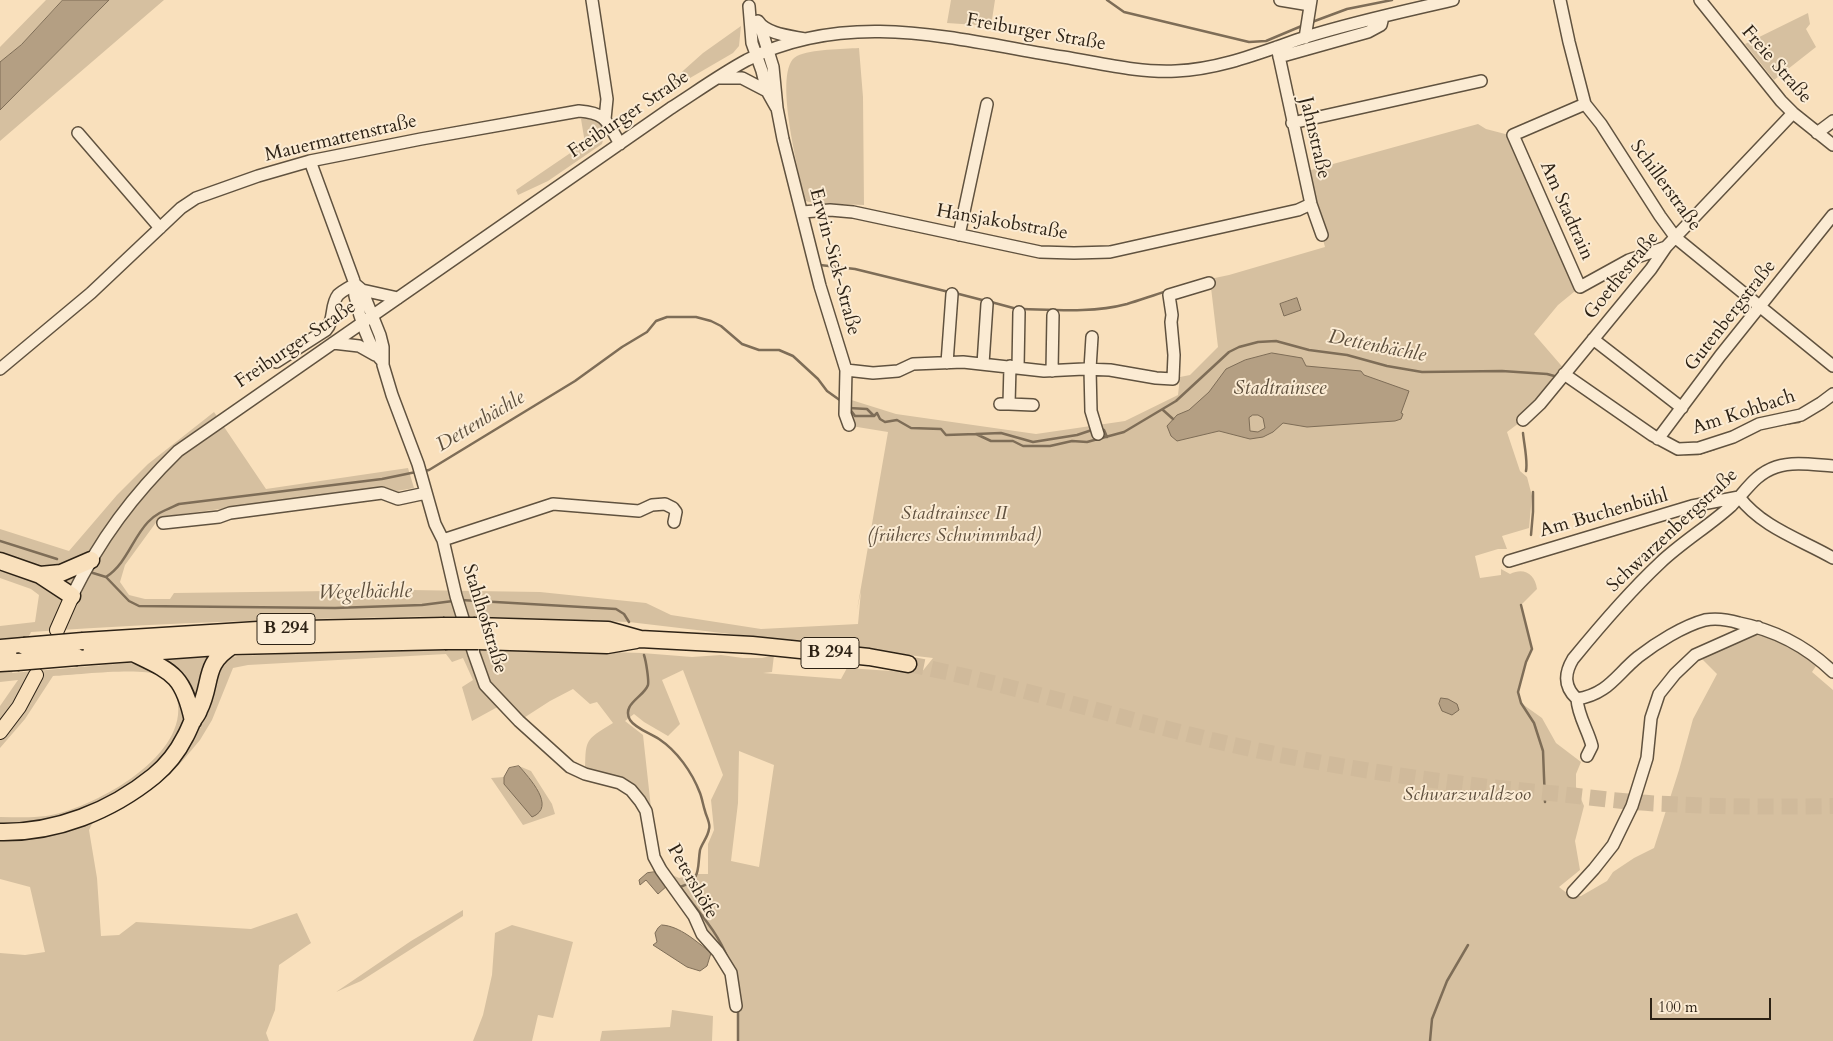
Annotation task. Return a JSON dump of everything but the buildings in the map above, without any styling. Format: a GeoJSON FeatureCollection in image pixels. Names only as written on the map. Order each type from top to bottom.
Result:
{"type":"FeatureCollection","features":[{"type":"Feature","properties":{"kind":"highway"},"geometry":{"type":"LineString","coordinates":[[46,574],[61,572],[91,560]]}},
{"type":"Feature","properties":{"kind":"highway"},"geometry":{"type":"LineString","coordinates":[[0,561],[46,574],[74,591]]}},
{"type":"Feature","properties":{"kind":"highway","name":"B 294"},"geometry":{"type":"LineString","coordinates":[[0,648],[258,630],[477,634],[608,630],[640,639],[752,645],[869,657],[908,664]]}},
{"type":"Feature","properties":{"kind":"highway","name":"B 294"},"geometry":{"type":"LineString","coordinates":[[0,664],[131,652],[444,634]]}},
{"type":"Feature","properties":{"kind":"highway"},"geometry":{"type":"LineString","coordinates":[[0,832],[32,831],[56,827],[107,807],[159,771],[184,739],[199,711],[214,661],[222,652],[232,646]]}},
{"type":"Feature","properties":{"kind":"highway"},"geometry":{"type":"LineString","coordinates":[[131,652],[164,668],[179,682],[185,691],[192,721]]}},
{"type":"Feature","properties":{"kind":"main road","name":"Freiburger Straße"},"geometry":{"type":"LineString","coordinates":[[57,630],[74,591]]}},
{"type":"Feature","properties":{"kind":"main road"},"geometry":{"type":"LineString","coordinates":[[0,732],[19,707],[36,675]]}},
{"type":"Feature","properties":{"kind":"street"},"geometry":{"type":"LineString","coordinates":[[592,0],[606,99],[605,119],[620,144]]}},
{"type":"Feature","properties":{"kind":"street"},"geometry":{"type":"LineString","coordinates":[[1280,0],[1309,7],[1305,34]]}},
{"type":"Feature","properties":{"kind":"street","name":"Freiburger Straße"},"geometry":{"type":"LineString","coordinates":[[1278,52],[1305,34],[1383,17],[1437,2],[1453,0]]}},
{"type":"Feature","properties":{"kind":"street","name":"Schillerstraße"},"geometry":{"type":"LineString","coordinates":[[1560,0],[1585,104],[1601,124],[1676,238],[1833,366]]}},
{"type":"Feature","properties":{"kind":"street","name":"Freie Straße"},"geometry":{"type":"LineString","coordinates":[[1700,0],[1753,68],[1793,113],[1833,145]]}},
{"type":"Feature","properties":{"kind":"street","name":"Erwin-Sick-Straße"},"geometry":{"type":"LineString","coordinates":[[748,3],[760,25],[769,51],[776,84],[777,108],[802,212],[820,284],[846,370],[845,414],[849,426]]}},
{"type":"Feature","properties":{"kind":"street","name":"Erwin-Sick-Straße"},"geometry":{"type":"LineString","coordinates":[[748,3],[752,43],[767,91],[777,108]]}},
{"type":"Feature","properties":{"kind":"street","name":"Freiburger Straße"},"geometry":{"type":"LineString","coordinates":[[74,591],[114,523],[136,494],[178,451],[620,144],[718,78],[757,56],[806,39],[845,32],[905,32],[1124,67],[1173,71],[1196,70],[1368,32],[1381,25],[1383,17]]}},
{"type":"Feature","properties":{"kind":"street"},"geometry":{"type":"LineString","coordinates":[[760,25],[775,32],[806,39]]}},
{"type":"Feature","properties":{"kind":"street","name":"Jahnstraße"},"geometry":{"type":"LineString","coordinates":[[1278,52],[1311,204],[1322,234]]}},
{"type":"Feature","properties":{"kind":"street"},"geometry":{"type":"LineString","coordinates":[[718,78],[742,78],[767,91]]}},
{"type":"Feature","properties":{"kind":"street"},"geometry":{"type":"LineString","coordinates":[[1292,123],[1351,112],[1481,81]]}},
{"type":"Feature","properties":{"kind":"street"},"geometry":{"type":"LineString","coordinates":[[959,235],[987,104]]}},
{"type":"Feature","properties":{"kind":"street","name":"Am Stadtrain"},"geometry":{"type":"LineString","coordinates":[[1585,104],[1513,135],[1577,289],[1629,260],[1666,247]]}},
{"type":"Feature","properties":{"kind":"street","name":"Mauermattenstraße"},"geometry":{"type":"LineString","coordinates":[[0,369],[91,293],[181,208],[196,198],[258,176],[310,161],[425,138],[579,111],[598,114],[605,119]]}},
{"type":"Feature","properties":{"kind":"street","name":"Goethestraße"},"geometry":{"type":"LineString","coordinates":[[1523,420],[1538,407],[1651,269],[1666,247],[1793,113]]}},
{"type":"Feature","properties":{"kind":"street"},"geometry":{"type":"LineString","coordinates":[[1817,133],[1833,122]]}},
{"type":"Feature","properties":{"kind":"street"},"geometry":{"type":"LineString","coordinates":[[78,133],[160,228]]}},
{"type":"Feature","properties":{"kind":"street","name":"Stahlhofstraße"},"geometry":{"type":"LineString","coordinates":[[310,161],[359,287],[354,293],[368,319],[392,396],[418,464],[435,524],[442,540],[456,596],[485,685],[519,721],[548,747],[570,766],[585,774]]}},
{"type":"Feature","properties":{"kind":"street","name":"Hansjakobstraße"},"geometry":{"type":"LineString","coordinates":[[802,212],[830,210],[853,212],[1040,252],[1074,253],[1110,252],[1298,210],[1311,204]]}},
{"type":"Feature","properties":{"kind":"street","name":"Gutenbergstraße"},"geometry":{"type":"LineString","coordinates":[[1658,439],[1720,356],[1833,215]]}},
{"type":"Feature","properties":{"kind":"street"},"geometry":{"type":"LineString","coordinates":[[846,370],[874,373],[898,371],[913,364],[983,364],[1052,371],[1110,370],[1173,380],[1172,315],[1169,294],[1209,283]]}},
{"type":"Feature","properties":{"kind":"street"},"geometry":{"type":"LineString","coordinates":[[276,362],[326,330],[331,324],[334,304],[338,295],[359,287],[398,298]]}},
{"type":"Feature","properties":{"kind":"street"},"geometry":{"type":"LineString","coordinates":[[947,363],[952,294]]}},
{"type":"Feature","properties":{"kind":"street"},"geometry":{"type":"LineString","coordinates":[[983,364],[987,304]]}},
{"type":"Feature","properties":{"kind":"street"},"geometry":{"type":"LineString","coordinates":[[1019,312],[1014,367],[1004,404],[1033,405]]}},
{"type":"Feature","properties":{"kind":"street"},"geometry":{"type":"LineString","coordinates":[[1052,371],[1053,315]]}},
{"type":"Feature","properties":{"kind":"street"},"geometry":{"type":"LineString","coordinates":[[1092,337],[1090,369],[1091,411],[1098,434]]}},
{"type":"Feature","properties":{"kind":"street"},"geometry":{"type":"LineString","coordinates":[[1593,339],[1682,408]]}},
{"type":"Feature","properties":{"kind":"street"},"geometry":{"type":"LineString","coordinates":[[333,343],[359,346],[379,358]]}},
{"type":"Feature","properties":{"kind":"street","name":"Am Kohbach"},"geometry":{"type":"LineString","coordinates":[[1562,377],[1658,439],[1678,449],[1698,448],[1760,424],[1801,415],[1833,394]]}},
{"type":"Feature","properties":{"kind":"street","name":"Schwarzenbergstraße"},"geometry":{"type":"LineString","coordinates":[[1587,756],[1592,746],[1588,732],[1577,710],[1577,699],[1569,692],[1566,678],[1567,669],[1573,659],[1659,564],[1730,506],[1755,478],[1776,467],[1805,464],[1833,466]]}},
{"type":"Feature","properties":{"kind":"street"},"geometry":{"type":"LineString","coordinates":[[163,523],[219,517],[230,513],[382,493],[398,499],[426,493]]}},
{"type":"Feature","properties":{"kind":"street"},"geometry":{"type":"LineString","coordinates":[[1739,497],[1749,510],[1770,525],[1833,558]]}},
{"type":"Feature","properties":{"kind":"street","name":"Am Buchenbühl"},"geometry":{"type":"LineString","coordinates":[[1509,561],[1692,506],[1739,497]]}},
{"type":"Feature","properties":{"kind":"street"},"geometry":{"type":"LineString","coordinates":[[442,540],[552,504],[639,511],[652,505],[665,504],[676,512],[674,522]]}},
{"type":"Feature","properties":{"kind":"street"},"geometry":{"type":"LineString","coordinates":[[1577,699],[1591,697],[1602,690],[1638,657],[1674,633],[1706,620],[1726,620],[1758,627],[1791,641],[1833,672]]}},
{"type":"Feature","properties":{"kind":"street"},"geometry":{"type":"LineString","coordinates":[[1573,892],[1613,845],[1632,806],[1647,758],[1651,718],[1659,694],[1675,674],[1695,655],[1758,627]]}},
{"type":"Feature","properties":{"kind":"street","name":"Petershöfe"},"geometry":{"type":"LineString","coordinates":[[585,774],[620,782],[631,790],[640,801],[646,811],[654,857],[661,870],[694,916],[702,934],[718,952],[731,973],[736,1006]]}},
{"type":"Feature","properties":{"kind":"green space"},"geometry":{"type":"Polygon","coordinates":[[[46,0],[63,0],[21,45],[0,62],[0,47],[46,0]]]}},
{"type":"Feature","properties":{"kind":"green space"},"geometry":{"type":"Polygon","coordinates":[[[109,0],[164,0],[0,141],[0,110],[109,0]]]}},
{"type":"Feature","properties":{"kind":"green space"},"geometry":{"type":"Polygon","coordinates":[[[951,0],[995,0],[991,26],[947,23],[951,0]]]}},
{"type":"Feature","properties":{"kind":"green space"},"geometry":{"type":"Polygon","coordinates":[[[1808,13],[1810,24],[1806,29],[1816,47],[1774,80],[1745,44],[1808,13]]]}},
{"type":"Feature","properties":{"kind":"green space"},"geometry":{"type":"Polygon","coordinates":[[[741,26],[739,46],[733,53],[647,103],[703,53],[741,26]]]}},
{"type":"Feature","properties":{"kind":"green space"},"geometry":{"type":"Polygon","coordinates":[[[859,48],[863,97],[864,205],[805,201],[789,124],[787,80],[790,65],[797,56],[810,52],[859,48]]]}},
{"type":"Feature","properties":{"kind":"green space"},"geometry":{"type":"Polygon","coordinates":[[[589,118],[598,121],[603,127],[602,144],[548,181],[518,195],[516,190],[585,143],[581,119],[589,118]]]}},
{"type":"Feature","properties":{"kind":"green space"},"geometry":{"type":"Polygon","coordinates":[[[1478,124],[1486,129],[1509,135],[1580,287],[1558,305],[1534,334],[1566,371],[1523,420],[1507,432],[1520,471],[1527,477],[1532,496],[1529,528],[1502,536],[1507,549],[1498,549],[1475,556],[1480,578],[1501,575],[1501,569],[1510,574],[1520,571],[1528,573],[1536,584],[1537,589],[1521,605],[1532,649],[1526,662],[1518,692],[1521,703],[1542,718],[1556,743],[1581,762],[1576,774],[1576,787],[1584,806],[1575,841],[1580,870],[1559,887],[1572,897],[1581,896],[1607,881],[1613,872],[1634,858],[1654,848],[1693,719],[1717,674],[1700,657],[1743,638],[1752,635],[1768,634],[1818,663],[1812,672],[1833,690],[1833,1041],[738,1041],[738,1009],[733,979],[661,870],[679,878],[696,874],[708,874],[708,844],[714,830],[711,800],[723,775],[683,670],[662,680],[680,724],[668,736],[634,714],[625,721],[643,735],[651,808],[646,811],[631,790],[585,774],[588,742],[596,734],[613,723],[597,702],[590,704],[573,689],[519,721],[503,704],[472,721],[462,687],[473,680],[463,658],[452,662],[446,654],[248,665],[233,668],[212,720],[200,740],[185,758],[175,769],[144,793],[95,818],[89,830],[97,878],[101,936],[119,935],[136,922],[251,929],[297,913],[311,943],[279,965],[275,1010],[266,1033],[269,1041],[0,1041],[0,953],[25,955],[45,952],[30,887],[0,879],[0,817],[46,816],[87,803],[110,792],[132,778],[151,762],[166,744],[176,725],[178,705],[175,691],[170,683],[159,675],[123,672],[53,676],[25,719],[0,748],[0,706],[18,680],[0,682],[0,626],[35,622],[39,595],[31,589],[0,578],[0,529],[69,551],[117,495],[148,464],[214,412],[266,489],[408,468],[414,488],[397,491],[385,487],[160,517],[125,565],[120,582],[129,595],[145,599],[170,599],[174,593],[410,590],[540,592],[646,603],[671,615],[761,629],[858,624],[861,591],[857,610],[888,432],[845,425],[845,398],[896,414],[1036,434],[1125,421],[1178,395],[1180,377],[1190,375],[1218,347],[1210,279],[1325,247],[1304,172],[1478,124]],[[463,616],[247,621],[31,632],[12,673],[139,662],[184,654],[234,656],[444,647],[642,653],[692,657],[721,655],[762,658],[774,655],[772,672],[763,673],[841,679],[847,668],[921,673],[933,658],[629,622],[463,616]],[[739,751],[738,803],[731,861],[759,867],[774,765],[739,751]]]}},
{"type":"Feature","properties":{"kind":"green space"},"geometry":{"type":"Polygon","coordinates":[[[519,766],[531,771],[552,804],[555,814],[523,825],[491,778],[504,777],[504,784],[532,783],[519,766]]]}},
{"type":"Feature","properties":{"kind":"green space"},"geometry":{"type":"Polygon","coordinates":[[[463,910],[463,916],[361,981],[336,992],[411,941],[463,910]]]}},
{"type":"Feature","properties":{"kind":"green space"},"geometry":{"type":"Polygon","coordinates":[[[512,925],[573,942],[553,1018],[538,1015],[532,1041],[473,1041],[483,1015],[492,975],[495,933],[512,925]]]}},
{"type":"Feature","properties":{"kind":"green space"},"geometry":{"type":"Polygon","coordinates":[[[672,1010],[713,1016],[712,1041],[600,1041],[602,1031],[670,1027],[672,1010]]]}},
{"type":"Feature","properties":{"kind":"water"},"geometry":{"type":"Polygon","coordinates":[[[63,0],[109,0],[0,110],[0,62],[21,45],[63,0]]]}},
{"type":"Feature","properties":{"kind":"water"},"geometry":{"type":"Polygon","coordinates":[[[1297,298],[1301,310],[1284,316],[1280,304],[1297,298]]]}},
{"type":"Feature","properties":{"kind":"water","name":"Stadtrainsee"},"geometry":{"type":"Polygon","coordinates":[[[1272,353],[1302,358],[1306,366],[1361,371],[1364,375],[1409,391],[1401,413],[1403,414],[1401,419],[1395,421],[1307,427],[1283,423],[1273,432],[1263,437],[1250,439],[1219,431],[1177,441],[1171,436],[1167,426],[1177,415],[1189,410],[1209,392],[1226,369],[1245,360],[1272,353]],[[1253,415],[1249,418],[1250,431],[1258,432],[1265,428],[1263,418],[1253,415]]]}},
{"type":"Feature","properties":{"kind":"water"},"geometry":{"type":"Polygon","coordinates":[[[1441,698],[1448,699],[1457,704],[1459,710],[1452,715],[1442,711],[1439,704],[1441,698]]]}},
{"type":"Feature","properties":{"kind":"water"},"geometry":{"type":"Polygon","coordinates":[[[519,766],[539,792],[542,800],[539,812],[532,817],[504,784],[504,777],[509,768],[519,766]]]}},
{"type":"Feature","properties":{"kind":"water"},"geometry":{"type":"Polygon","coordinates":[[[655,872],[668,885],[658,894],[646,880],[640,885],[639,880],[647,873],[655,872]]]}},
{"type":"Feature","properties":{"kind":"water"},"geometry":{"type":"Polygon","coordinates":[[[662,925],[682,931],[711,953],[707,966],[700,971],[687,967],[653,945],[657,942],[655,933],[662,925]]]}},
{"type":"Feature","properties":{"kind":"waterway"},"geometry":{"type":"LineString","coordinates":[[1107,0],[1124,12],[1249,42],[1266,41],[1304,25]]}},
{"type":"Feature","properties":{"kind":"waterway"},"geometry":{"type":"LineString","coordinates":[[1312,22],[1347,9],[1392,0]]}},
{"type":"Feature","properties":{"kind":"waterway"},"geometry":{"type":"LineString","coordinates":[[820,265],[855,269],[949,292]]}},
{"type":"Feature","properties":{"kind":"waterway"},"geometry":{"type":"LineString","coordinates":[[1023,309],[1101,309],[1127,304],[1167,291]]}},
{"type":"Feature","properties":{"kind":"waterway"},"geometry":{"type":"LineString","coordinates":[[955,293],[986,301]]}},
{"type":"Feature","properties":{"kind":"waterway"},"geometry":{"type":"LineString","coordinates":[[991,302],[1017,309]]}},
{"type":"Feature","properties":{"kind":"waterway","name":"Dettenbächle"},"geometry":{"type":"LineString","coordinates":[[424,471],[429,470],[575,381],[622,347],[647,332],[656,321],[667,317],[696,317],[711,321],[721,326],[742,344],[759,350],[779,350],[793,356],[818,379],[827,391],[841,401]]}},
{"type":"Feature","properties":{"kind":"waterway","name":"Dettenbächle"},"geometry":{"type":"LineString","coordinates":[[849,408],[855,416],[874,416],[877,413],[880,419],[885,422],[897,420],[911,428],[941,429],[946,435],[976,434],[991,441],[1013,441],[1023,446],[1050,446],[1072,441],[1087,442],[1124,432],[1176,401],[1229,352],[1258,342],[1276,341],[1309,350],[1347,355],[1387,366],[1422,372],[1502,371],[1547,374],[1558,377]]}},
{"type":"Feature","properties":{"kind":"waterway","name":"Dettenbächle"},"geometry":{"type":"LineString","coordinates":[[849,408],[867,409],[874,416]]}},
{"type":"Feature","properties":{"kind":"waterway"},"geometry":{"type":"LineString","coordinates":[[1163,410],[1173,419]]}},
{"type":"Feature","properties":{"kind":"waterway","name":"Dettenbächle"},"geometry":{"type":"LineString","coordinates":[[1785,424],[1799,422],[1814,413]]}},
{"type":"Feature","properties":{"kind":"waterway"},"geometry":{"type":"LineString","coordinates":[[1101,429],[1104,430],[1107,437]]}},
{"type":"Feature","properties":{"kind":"waterway","name":"Dettenbächle"},"geometry":{"type":"LineString","coordinates":[[976,434],[1001,433],[1033,442],[1077,435],[1092,430]]}},
{"type":"Feature","properties":{"kind":"waterway"},"geometry":{"type":"LineString","coordinates":[[1523,433],[1526,471]]}},
{"type":"Feature","properties":{"kind":"waterway","name":"Dettenbächle"},"geometry":{"type":"LineString","coordinates":[[1656,443],[1673,452]]}},
{"type":"Feature","properties":{"kind":"waterway","name":"Dettenbächle"},"geometry":{"type":"LineString","coordinates":[[1685,454],[1698,454],[1714,449]]}},
{"type":"Feature","properties":{"kind":"waterway","name":"Dettenbächle"},"geometry":{"type":"LineString","coordinates":[[106,577],[119,565],[148,522],[158,514],[179,504],[382,479],[416,472]]}},
{"type":"Feature","properties":{"kind":"waterway"},"geometry":{"type":"LineString","coordinates":[[1531,535],[1533,492]]}},
{"type":"Feature","properties":{"kind":"waterway"},"geometry":{"type":"LineString","coordinates":[[0,541],[57,559]]}},
{"type":"Feature","properties":{"kind":"waterway"},"geometry":{"type":"LineString","coordinates":[[93,573],[106,577]]}},
{"type":"Feature","properties":{"kind":"waterway","name":"Wegelbächle"},"geometry":{"type":"LineString","coordinates":[[106,577],[129,601],[139,606],[335,608],[422,605],[453,601]]}},
{"type":"Feature","properties":{"kind":"waterway","name":"Wegelbächle"},"geometry":{"type":"LineString","coordinates":[[461,600],[616,609],[624,614],[629,622]]}},
{"type":"Feature","properties":{"kind":"waterway"},"geometry":{"type":"LineString","coordinates":[[1521,605],[1532,649],[1526,662],[1518,692],[1521,703],[1534,723],[1543,751],[1545,802]]}},
{"type":"Feature","properties":{"kind":"waterway","name":"Wegelbächle"},"geometry":{"type":"LineString","coordinates":[[644,655],[648,685],[628,709],[628,714],[630,720],[636,726],[659,739],[678,756],[693,777],[700,793],[709,822],[708,832],[700,850],[695,877],[692,881],[680,887],[713,930],[728,959]]}},
{"type":"Feature","properties":{"kind":"waterway"},"geometry":{"type":"LineString","coordinates":[[1430,1041],[1432,1019],[1447,981],[1468,945]]}},
{"type":"Feature","properties":{"kind":"waterway","name":"Wegelbächle"},"geometry":{"type":"LineString","coordinates":[[738,1008],[738,1041]]}},
{"type":"Feature","properties":{"kind":"tunnel"},"geometry":{"type":"LineString","coordinates":[[908,664],[952,673],[1212,740],[1294,758],[1369,771],[1641,803],[1771,807],[1833,806]]}},
{"type":"Feature","properties":{"kind":"park label","name":"Stadtrainsee II (früheres Schwimmbad)"},"geometry":{"type":"Point","coordinates":[954,526]}},
{"type":"Feature","properties":{"kind":"park label","name":"Schwarzwaldzoo"},"geometry":{"type":"Point","coordinates":[1467,796]}}]}
